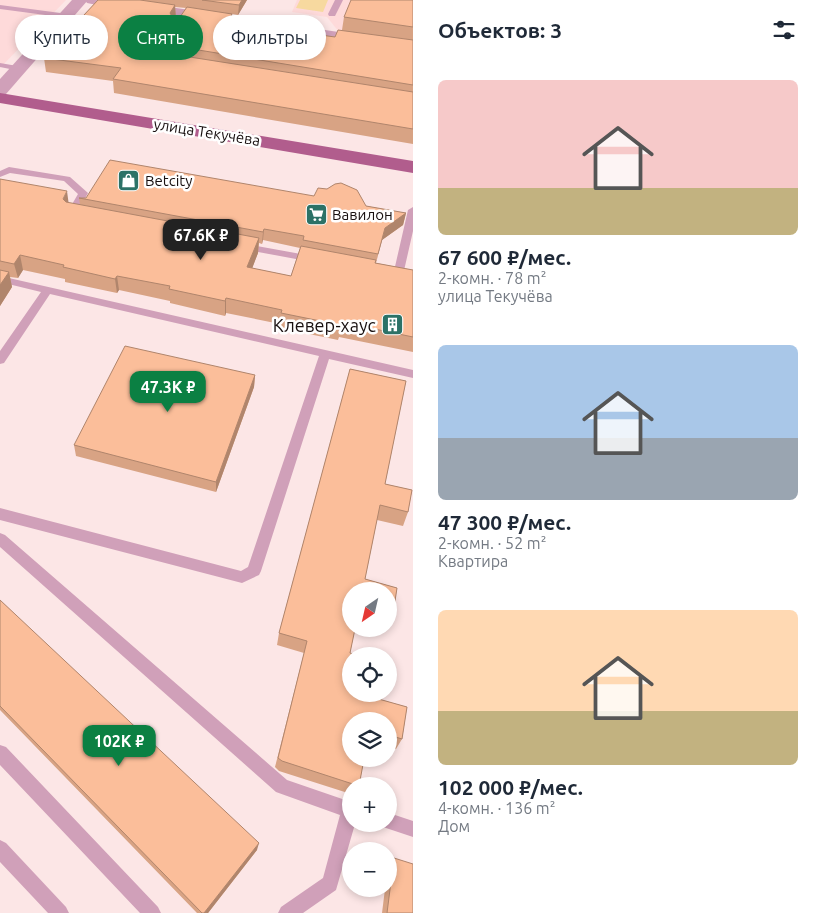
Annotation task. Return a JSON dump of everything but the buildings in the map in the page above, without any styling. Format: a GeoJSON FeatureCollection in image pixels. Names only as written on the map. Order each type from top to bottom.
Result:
{"type":"FeatureCollection","features":[{"type":"Feature","properties":{"kind":"main road","name":"улица Текучёва"},"geometry":{"type":"LineString","coordinates":[[0,98],[413,166]]}},
{"type":"Feature","properties":{"kind":"street"},"geometry":{"type":"LineString","coordinates":[[68,15],[80,0]]}},
{"type":"Feature","properties":{"kind":"street"},"geometry":{"type":"LineString","coordinates":[[92,0],[183,18],[413,48]]}},
{"type":"Feature","properties":{"kind":"street"},"geometry":{"type":"LineString","coordinates":[[0,90],[27,60]]}},
{"type":"Feature","properties":{"kind":"lane"},"geometry":{"type":"LineString","coordinates":[[0,3],[3,0]]}},
{"type":"Feature","properties":{"kind":"lane"},"geometry":{"type":"LineString","coordinates":[[332,14],[339,0]]}},
{"type":"Feature","properties":{"kind":"lane"},"geometry":{"type":"LineString","coordinates":[[0,7],[39,15]]}},
{"type":"Feature","properties":{"kind":"lane"},"geometry":{"type":"LineString","coordinates":[[0,65],[20,68]]}},
{"type":"Feature","properties":{"kind":"lane"},"geometry":{"type":"LineString","coordinates":[[0,174],[9,170],[67,179],[83,193],[72,213],[91,217]]}},
{"type":"Feature","properties":{"kind":"lane"},"geometry":{"type":"LineString","coordinates":[[378,272],[398,275],[413,210]]}},
{"type":"Feature","properties":{"kind":"lane"},"geometry":{"type":"LineString","coordinates":[[235,244],[321,261]]}},
{"type":"Feature","properties":{"kind":"lane"},"geometry":{"type":"LineString","coordinates":[[0,279],[413,374]]}},
{"type":"Feature","properties":{"kind":"lane"},"geometry":{"type":"LineString","coordinates":[[0,360],[48,289]]}},
{"type":"Feature","properties":{"kind":"lane"},"geometry":{"type":"LineString","coordinates":[[0,514],[242,577],[254,571],[325,355]]}},
{"type":"Feature","properties":{"kind":"lane"},"geometry":{"type":"LineString","coordinates":[[0,539],[282,786],[342,807]]}},
{"type":"Feature","properties":{"kind":"lane"},"geometry":{"type":"LineString","coordinates":[[0,753],[152,913]]}},
{"type":"Feature","properties":{"kind":"lane"},"geometry":{"type":"LineString","coordinates":[[397,824],[413,829]]}},
{"type":"Feature","properties":{"kind":"lane"},"geometry":{"type":"LineString","coordinates":[[287,913],[330,884],[345,832]]}},
{"type":"Feature","properties":{"kind":"lane"},"geometry":{"type":"LineString","coordinates":[[0,849],[60,913]]}},
{"type":"Feature","properties":{"kind":"shaded area"},"geometry":{"type":"Polygon","coordinates":[[[0,0],[66,0],[51,15],[15,15],[15,53],[0,68],[0,0]]]}},
{"type":"Feature","properties":{"kind":"shaded area"},"geometry":{"type":"Polygon","coordinates":[[[297,0],[413,0],[339,32],[326,15],[292,12],[297,0]]]}},
{"type":"Feature","properties":{"kind":"shaded area"},"geometry":{"type":"Polygon","coordinates":[[[300,0],[328,0],[323,12],[296,8],[300,0]]]}},
{"type":"Feature","properties":{"kind":"place","name":"Betcity"},"geometry":{"type":"Point","coordinates":[129,180]}},
{"type":"Feature","properties":{"kind":"place","name":"Вавилон"},"geometry":{"type":"Point","coordinates":[316,214]}},
{"type":"Feature","properties":{"kind":"place","name":"Клевер-хаус"},"geometry":{"type":"Point","coordinates":[392,325]}}]}
